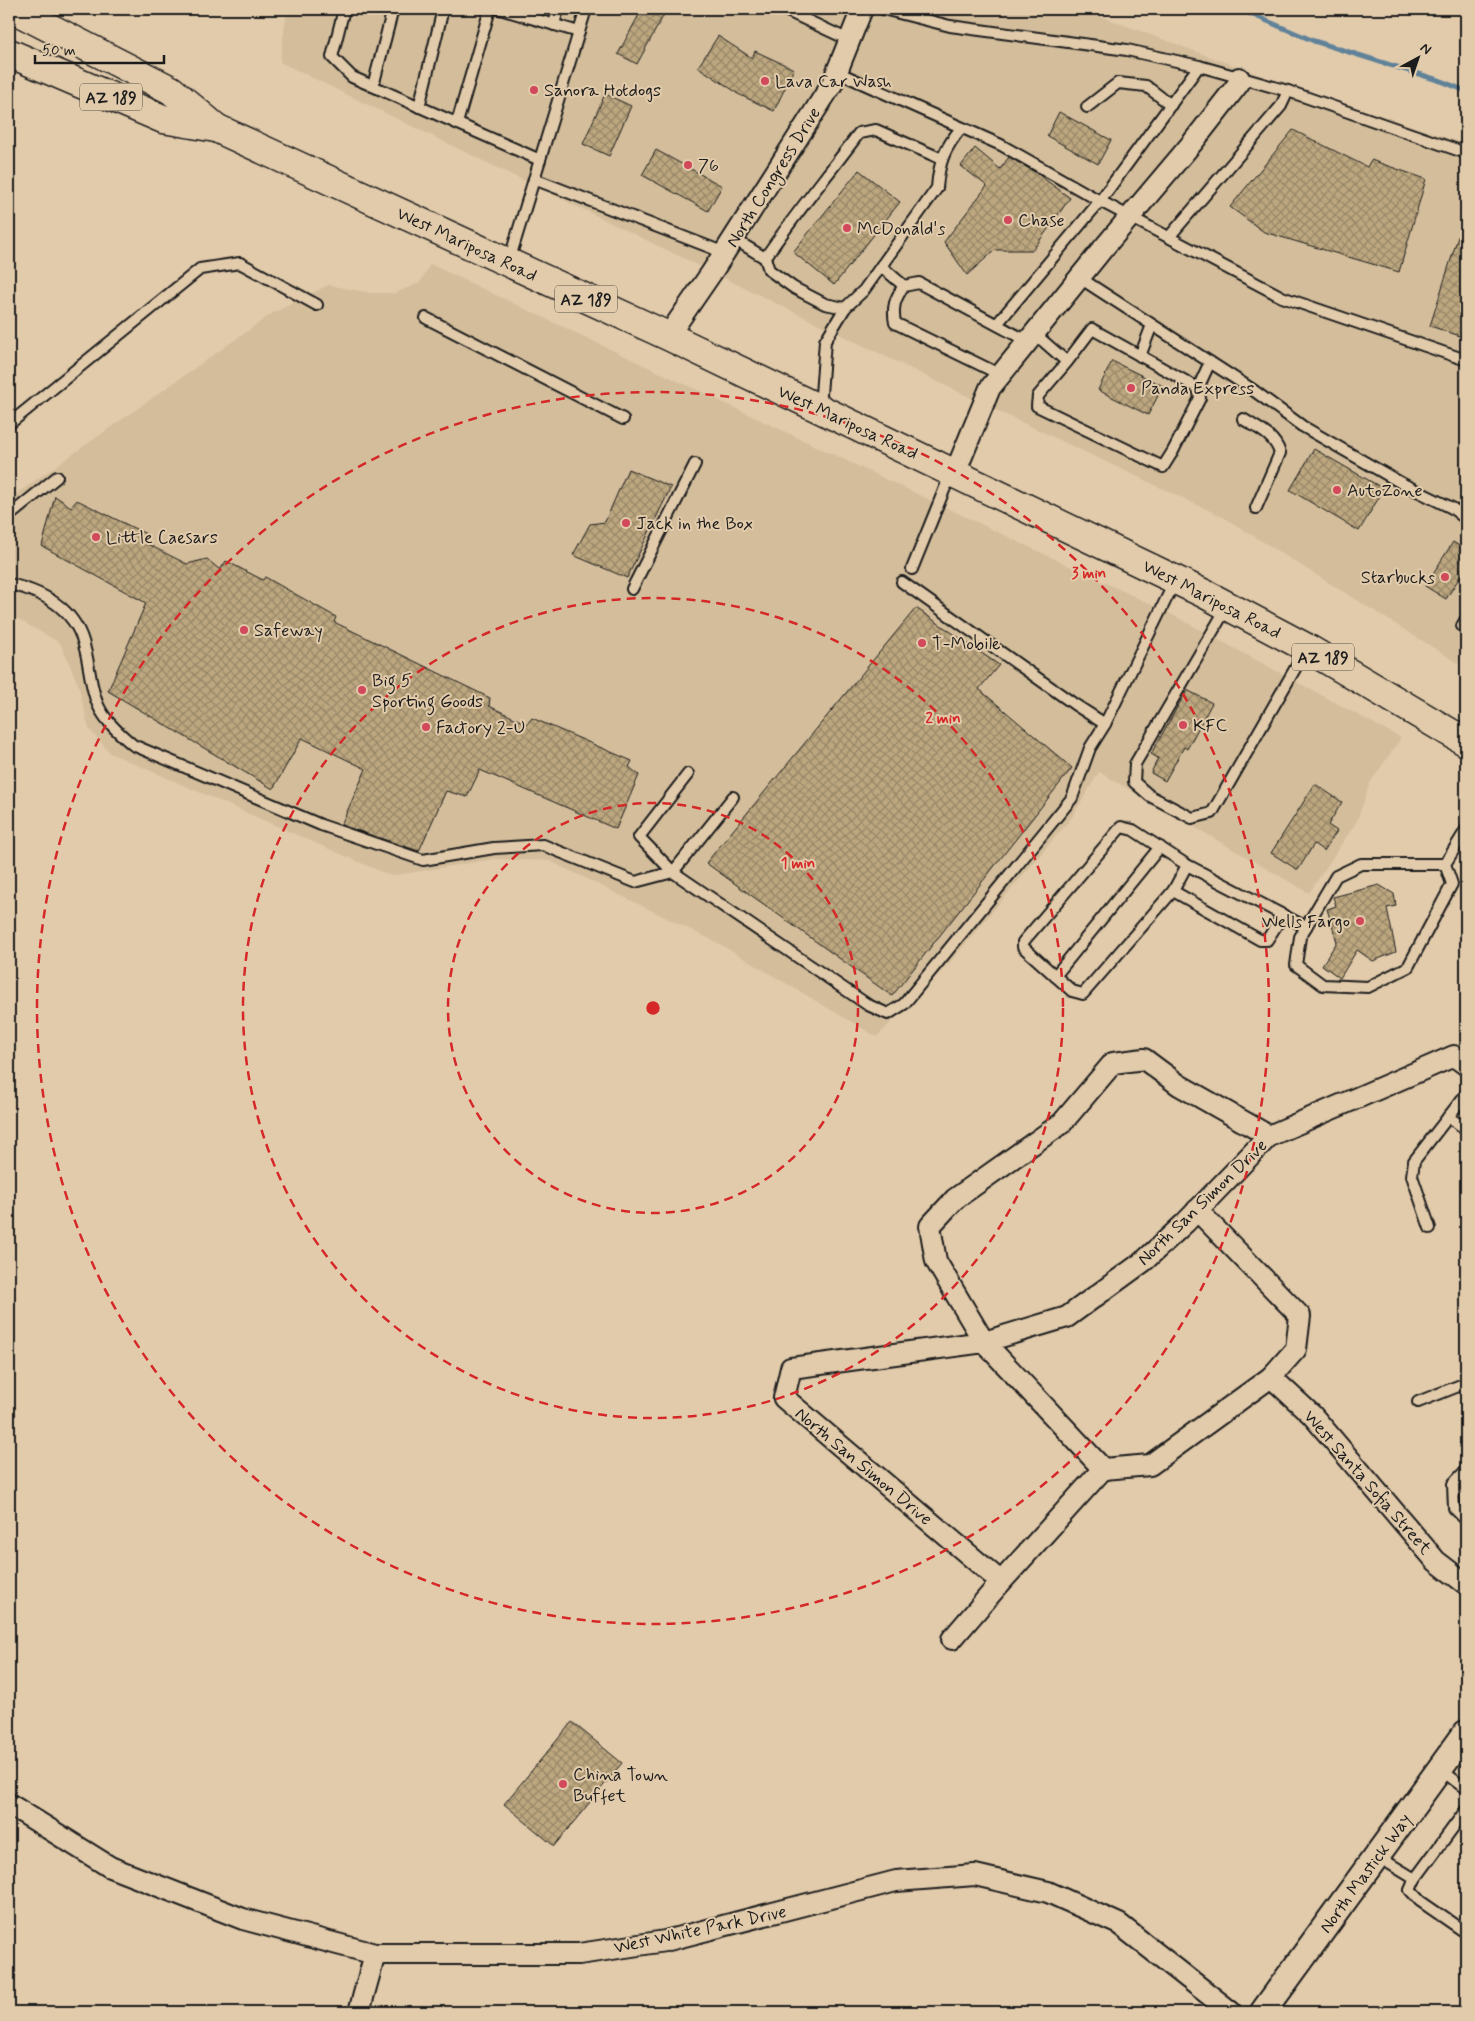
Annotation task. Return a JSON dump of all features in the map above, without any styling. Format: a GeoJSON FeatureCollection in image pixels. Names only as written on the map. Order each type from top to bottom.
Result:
{"type":"FeatureCollection","features":[{"type":"Feature","properties":{"kind":"main road","name":"West Mariposa Road"},"geometry":{"type":"LineString","coordinates":[[13,9],[170,90],[216,128],[668,336],[1176,580],[1307,648],[1466,742]]}},
{"type":"Feature","properties":{"kind":"main road","name":"West Mariposa Road"},"geometry":{"type":"LineString","coordinates":[[9,53],[163,119],[216,128]]}},
{"type":"Feature","properties":{"kind":"street","name":"North Congress Drive"},"geometry":{"type":"LineString","coordinates":[[668,336],[729,246],[837,72],[862,9]]}},
{"type":"Feature","properties":{"kind":"street"},"geometry":{"type":"LineString","coordinates":[[953,472],[990,388],[1193,142],[1239,83],[1239,78]]}},
{"type":"Feature","properties":{"kind":"street"},"geometry":{"type":"LineString","coordinates":[[1103,1469],[984,1342],[936,1261],[930,1226],[955,1199],[1062,1123],[1113,1063],[1144,1059],[1179,1085],[1269,1136]]}},
{"type":"Feature","properties":{"kind":"street","name":"North San Simon Drive"},"geometry":{"type":"LineString","coordinates":[[1002,1582],[784,1398],[791,1368],[984,1342],[1066,1317],[1144,1260],[1197,1210],[1269,1136],[1460,1060]]}},
{"type":"Feature","properties":{"kind":"street"},"geometry":{"type":"LineString","coordinates":[[952,1639],[1103,1469],[1150,1465],[1272,1377],[1296,1349],[1300,1316],[1197,1210]]}},
{"type":"Feature","properties":{"kind":"street","name":"West Santa Sofia Street"},"geometry":{"type":"LineString","coordinates":[[1272,1377],[1312,1416],[1436,1561],[1466,1584]]}},
{"type":"Feature","properties":{"kind":"street","name":"North Mastick Way"},"geometry":{"type":"LineString","coordinates":[[1263,2012],[1466,1733]]}},
{"type":"Feature","properties":{"kind":"street","name":"West White Park Drive"},"geometry":{"type":"LineString","coordinates":[[9,1804],[110,1867],[243,1920],[375,1954],[580,1954],[665,1940],[896,1881],[975,1875],[1048,1892],[1119,1924],[1230,2012]]}},
{"type":"Feature","properties":{"kind":"street"},"geometry":{"type":"LineString","coordinates":[[359,2012],[375,1954]]}},
{"type":"Feature","properties":{"kind":"lane"},"geometry":{"type":"LineString","coordinates":[[344,9],[332,56],[352,77],[540,160]]}},
{"type":"Feature","properties":{"kind":"lane"},"geometry":{"type":"LineString","coordinates":[[373,86],[393,9]]}},
{"type":"Feature","properties":{"kind":"lane"},"geometry":{"type":"LineString","coordinates":[[419,107],[443,9]]}},
{"type":"Feature","properties":{"kind":"lane"},"geometry":{"type":"LineString","coordinates":[[457,123],[490,9]]}},
{"type":"Feature","properties":{"kind":"lane"},"geometry":{"type":"LineString","coordinates":[[503,9],[579,32]]}},
{"type":"Feature","properties":{"kind":"lane"},"geometry":{"type":"LineString","coordinates":[[554,25],[558,9]]}},
{"type":"Feature","properties":{"kind":"lane"},"geometry":{"type":"LineString","coordinates":[[508,263],[586,9]]}},
{"type":"Feature","properties":{"kind":"lane"},"geometry":{"type":"LineString","coordinates":[[783,9],[849,40]]}},
{"type":"Feature","properties":{"kind":"lane"},"geometry":{"type":"LineString","coordinates":[[883,9],[950,26],[1127,50],[1199,66],[1288,91],[1466,153]]}},
{"type":"Feature","properties":{"kind":"lane"},"geometry":{"type":"LineString","coordinates":[[996,324],[1100,201],[1199,66]]}},
{"type":"Feature","properties":{"kind":"lane"},"geometry":{"type":"LineString","coordinates":[[837,72],[1001,145],[1100,201],[1282,297],[1466,360]]}},
{"type":"Feature","properties":{"kind":"lane"},"geometry":{"type":"LineString","coordinates":[[1087,107],[1118,84],[1146,86],[1171,104]]}},
{"type":"Feature","properties":{"kind":"lane"},"geometry":{"type":"LineString","coordinates":[[1168,237],[1281,106],[1288,91]]}},
{"type":"Feature","properties":{"kind":"lane"},"geometry":{"type":"LineString","coordinates":[[820,409],[825,341],[845,308],[864,290],[937,188],[938,168],[948,145],[961,128]]}},
{"type":"Feature","properties":{"kind":"lane"},"geometry":{"type":"LineString","coordinates":[[765,258],[786,226],[812,196],[859,133],[876,130],[942,160]]}},
{"type":"Feature","properties":{"kind":"lane"},"geometry":{"type":"LineString","coordinates":[[534,179],[765,258]]}},
{"type":"Feature","properties":{"kind":"lane"},"geometry":{"type":"LineString","coordinates":[[765,258],[769,270],[794,288],[825,304],[845,308]]}},
{"type":"Feature","properties":{"kind":"lane"},"geometry":{"type":"LineString","coordinates":[[9,424],[200,269],[240,263],[317,306]]}},
{"type":"Feature","properties":{"kind":"lane"},"geometry":{"type":"LineString","coordinates":[[881,266],[904,286]]}},
{"type":"Feature","properties":{"kind":"lane"},"geometry":{"type":"LineString","coordinates":[[1080,278],[1253,390],[1302,426],[1403,484],[1452,508],[1466,519]]}},
{"type":"Feature","properties":{"kind":"lane"},"geometry":{"type":"LineString","coordinates":[[1001,375],[895,322],[893,311],[896,296],[904,286],[919,282],[996,324],[1032,338],[1067,362]]}},
{"type":"Feature","properties":{"kind":"lane"},"geometry":{"type":"LineString","coordinates":[[426,318],[624,419]]}},
{"type":"Feature","properties":{"kind":"lane"},"geometry":{"type":"LineString","coordinates":[[1140,356],[1152,325]]}},
{"type":"Feature","properties":{"kind":"lane"},"geometry":{"type":"LineString","coordinates":[[1198,388],[1092,329],[1038,396],[1037,406],[1163,467],[1174,451],[1200,398],[1198,388],[1210,362]]}},
{"type":"Feature","properties":{"kind":"lane"},"geometry":{"type":"LineString","coordinates":[[1243,419],[1268,434],[1276,444],[1280,454],[1256,508]]}},
{"type":"Feature","properties":{"kind":"lane"},"geometry":{"type":"LineString","coordinates":[[632,590],[695,464]]}},
{"type":"Feature","properties":{"kind":"lane"},"geometry":{"type":"LineString","coordinates":[[912,570],[953,472]]}},
{"type":"Feature","properties":{"kind":"lane"},"geometry":{"type":"LineString","coordinates":[[9,516],[57,478]]}},
{"type":"Feature","properties":{"kind":"lane"},"geometry":{"type":"LineString","coordinates":[[688,774],[639,837],[672,872],[868,1005],[888,1014],[904,1004],[1072,798],[1090,748],[1105,724],[1176,580]]}},
{"type":"Feature","properties":{"kind":"lane"},"geometry":{"type":"LineString","coordinates":[[902,582],[1105,724]]}},
{"type":"Feature","properties":{"kind":"lane"},"geometry":{"type":"LineString","coordinates":[[9,584],[29,588],[52,600],[74,622],[85,647],[90,678],[98,706],[114,728],[133,745],[321,825],[423,860],[494,848],[543,845],[635,882],[672,872],[733,797]]}},
{"type":"Feature","properties":{"kind":"lane"},"geometry":{"type":"LineString","coordinates":[[1228,606],[1135,764],[1134,782],[1150,796],[1192,818],[1212,813],[1307,648]]}},
{"type":"Feature","properties":{"kind":"lane"},"geometry":{"type":"LineString","coordinates":[[1187,865],[1173,891],[1083,994],[1072,991],[1023,947],[1023,942],[1121,827],[1133,830],[1187,865],[1306,927]]}},
{"type":"Feature","properties":{"kind":"lane"},"geometry":{"type":"LineString","coordinates":[[1445,864],[1466,830]]}},
{"type":"Feature","properties":{"kind":"lane"},"geometry":{"type":"LineString","coordinates":[[1055,976],[1160,847]]}},
{"type":"Feature","properties":{"kind":"lane"},"geometry":{"type":"LineString","coordinates":[[1361,864],[1445,864],[1452,884],[1408,967],[1368,987],[1323,985],[1296,964],[1300,937],[1336,876],[1361,864]]}},
{"type":"Feature","properties":{"kind":"lane"},"geometry":{"type":"LineString","coordinates":[[1173,891],[1260,940],[1267,940],[1283,915]]}},
{"type":"Feature","properties":{"kind":"lane"},"geometry":{"type":"LineString","coordinates":[[1430,1228],[1412,1176],[1414,1161],[1466,1094]]}},
{"type":"Feature","properties":{"kind":"lane"},"geometry":{"type":"LineString","coordinates":[[1448,1117],[1466,1129]]}},
{"type":"Feature","properties":{"kind":"lane"},"geometry":{"type":"LineString","coordinates":[[1418,1402],[1466,1383]]}},
{"type":"Feature","properties":{"kind":"lane"},"geometry":{"type":"LineString","coordinates":[[1466,1470],[1453,1484],[1454,1508],[1466,1520]]}},
{"type":"Feature","properties":{"kind":"lane"},"geometry":{"type":"LineString","coordinates":[[1440,1769],[1466,1789]]}},
{"type":"Feature","properties":{"kind":"lane"},"geometry":{"type":"LineString","coordinates":[[1462,1930],[1420,1901],[1410,1890],[1415,1879],[1466,1810]]}},
{"type":"Feature","properties":{"kind":"lane"},"geometry":{"type":"LineString","coordinates":[[1377,1856],[1415,1879]]}},
{"type":"Feature","properties":{"kind":"shaded area"},"geometry":{"type":"Polygon","coordinates":[[[287,9],[1081,9],[1265,77],[1466,144],[1466,668],[1223,517],[1002,413],[280,62],[287,9]]]}},
{"type":"Feature","properties":{"kind":"shaded area"},"geometry":{"type":"Polygon","coordinates":[[[430,264],[1169,613],[1401,738],[1370,783],[1357,821],[1309,893],[1099,772],[1072,817],[950,962],[877,1037],[716,942],[550,861],[494,859],[391,876],[110,753],[89,729],[78,684],[60,643],[9,614],[9,499],[273,313],[328,285],[371,293],[395,293],[420,283],[430,264]]]}},
{"type":"Feature","properties":{"kind":"building"},"geometry":{"type":"Polygon","coordinates":[[[642,9],[667,9],[637,64],[618,54],[642,9]]]}},
{"type":"Feature","properties":{"kind":"building"},"geometry":{"type":"Polygon","coordinates":[[[718,36],[752,58],[755,51],[794,69],[774,111],[736,93],[698,67],[718,36]]]}},
{"type":"Feature","properties":{"kind":"building"},"geometry":{"type":"Polygon","coordinates":[[[605,94],[631,106],[609,156],[583,144],[605,94]]]}},
{"type":"Feature","properties":{"kind":"building"},"geometry":{"type":"Polygon","coordinates":[[[1059,112],[1111,140],[1098,164],[1047,136],[1059,112]]]}},
{"type":"Feature","properties":{"kind":"building"},"geometry":{"type":"Polygon","coordinates":[[[1293,130],[1367,167],[1371,160],[1426,179],[1399,272],[1264,232],[1230,207],[1293,130]]]}},
{"type":"Feature","properties":{"kind":"building","name":"Chase"},"geometry":{"type":"Polygon","coordinates":[[[975,148],[1000,169],[1009,157],[1035,172],[1070,198],[1033,250],[995,250],[967,275],[944,242],[987,186],[961,166],[975,148]]]}},
{"type":"Feature","properties":{"kind":"building"},"geometry":{"type":"Polygon","coordinates":[[[656,150],[722,186],[708,211],[642,175],[656,150]]]}},
{"type":"Feature","properties":{"kind":"building"},"geometry":{"type":"Polygon","coordinates":[[[859,170],[900,202],[834,285],[793,252],[859,170]]]}},
{"type":"Feature","properties":{"kind":"building"},"geometry":{"type":"Polygon","coordinates":[[[1463,221],[1466,222],[1466,338],[1430,326],[1463,221]]]}},
{"type":"Feature","properties":{"kind":"building","name":"Panda Express"},"geometry":{"type":"Polygon","coordinates":[[[1112,361],[1163,386],[1148,415],[1098,390],[1112,361]]]}},
{"type":"Feature","properties":{"kind":"building","name":"AutoZone"},"geometry":{"type":"Polygon","coordinates":[[[1314,449],[1384,489],[1359,531],[1290,490],[1314,449]]]}},
{"type":"Feature","properties":{"kind":"building","name":"Jack in the Box"},"geometry":{"type":"Polygon","coordinates":[[[628,469],[671,487],[627,578],[573,555],[590,524],[605,522],[628,469]]]}},
{"type":"Feature","properties":{"kind":"building"},"geometry":{"type":"Polygon","coordinates":[[[55,496],[71,507],[77,500],[148,535],[145,543],[187,564],[207,559],[220,570],[226,561],[263,580],[265,577],[336,617],[334,622],[490,698],[489,706],[527,724],[532,718],[632,761],[629,767],[639,775],[616,829],[480,770],[467,797],[446,791],[419,851],[341,825],[366,769],[302,738],[273,789],[108,691],[146,603],[42,546],[55,496]]]}},
{"type":"Feature","properties":{"kind":"building","name":"Starbucks"},"geometry":{"type":"Polygon","coordinates":[[[1453,542],[1466,550],[1466,567],[1446,599],[1425,586],[1453,542]]]}},
{"type":"Feature","properties":{"kind":"building"},"geometry":{"type":"Polygon","coordinates":[[[916,608],[999,665],[979,689],[1072,768],[892,996],[706,863],[916,608]]]}},
{"type":"Feature","properties":{"kind":"building","name":"KFC"},"geometry":{"type":"Polygon","coordinates":[[[1187,690],[1212,703],[1187,749],[1184,747],[1165,781],[1151,773],[1158,758],[1151,754],[1187,690]]]}},
{"type":"Feature","properties":{"kind":"building"},"geometry":{"type":"Polygon","coordinates":[[[1315,784],[1342,802],[1328,825],[1337,831],[1324,851],[1314,844],[1298,870],[1271,853],[1315,784]]]}},
{"type":"Feature","properties":{"kind":"building","name":"Wells Fargo"},"geometry":{"type":"Polygon","coordinates":[[[1379,885],[1394,894],[1396,906],[1387,908],[1396,952],[1373,961],[1357,950],[1340,978],[1322,965],[1337,942],[1327,909],[1336,906],[1333,897],[1379,885]]]}},
{"type":"Feature","properties":{"kind":"building","name":"China Town Buffet"},"geometry":{"type":"Polygon","coordinates":[[[572,1722],[622,1763],[554,1846],[504,1804],[572,1722]]]}},
{"type":"Feature","properties":{"kind":"waterway"},"geometry":{"type":"LineString","coordinates":[[1239,9],[1314,41],[1441,81],[1466,91]]}},
{"type":"Feature","properties":{"kind":"place","name":"Lava Car Wash"},"geometry":{"type":"Point","coordinates":[765,81]}},
{"type":"Feature","properties":{"kind":"place","name":"Sanora Hotdogs"},"geometry":{"type":"Point","coordinates":[534,90]}},
{"type":"Feature","properties":{"kind":"place","name":"76"},"geometry":{"type":"Point","coordinates":[688,165]}},
{"type":"Feature","properties":{"kind":"place","name":"Chase"},"geometry":{"type":"Point","coordinates":[1008,220]}},
{"type":"Feature","properties":{"kind":"place","name":"McDonald's"},"geometry":{"type":"Point","coordinates":[847,228]}},
{"type":"Feature","properties":{"kind":"place","name":"Panda Express"},"geometry":{"type":"Point","coordinates":[1131,388]}},
{"type":"Feature","properties":{"kind":"place","name":"AutoZone"},"geometry":{"type":"Point","coordinates":[1337,490]}},
{"type":"Feature","properties":{"kind":"place","name":"Jack in the Box"},"geometry":{"type":"Point","coordinates":[626,523]}},
{"type":"Feature","properties":{"kind":"place","name":"Little Caesars"},"geometry":{"type":"Point","coordinates":[96,537]}},
{"type":"Feature","properties":{"kind":"place","name":"Starbucks"},"geometry":{"type":"Point","coordinates":[1445,577]}},
{"type":"Feature","properties":{"kind":"place","name":"Safeway"},"geometry":{"type":"Point","coordinates":[244,630]}},
{"type":"Feature","properties":{"kind":"place","name":"T-Mobile"},"geometry":{"type":"Point","coordinates":[922,643]}},
{"type":"Feature","properties":{"kind":"place","name":"Big 5 Sporting Goods"},"geometry":{"type":"Point","coordinates":[362,690]}},
{"type":"Feature","properties":{"kind":"place","name":"KFC"},"geometry":{"type":"Point","coordinates":[1183,725]}},
{"type":"Feature","properties":{"kind":"place","name":"Factory 2-U"},"geometry":{"type":"Point","coordinates":[426,727]}},
{"type":"Feature","properties":{"kind":"place","name":"Wells Fargo"},"geometry":{"type":"Point","coordinates":[1360,921]}},
{"type":"Feature","properties":{"kind":"place","name":"China Town Buffet"},"geometry":{"type":"Point","coordinates":[563,1784]}}]}
